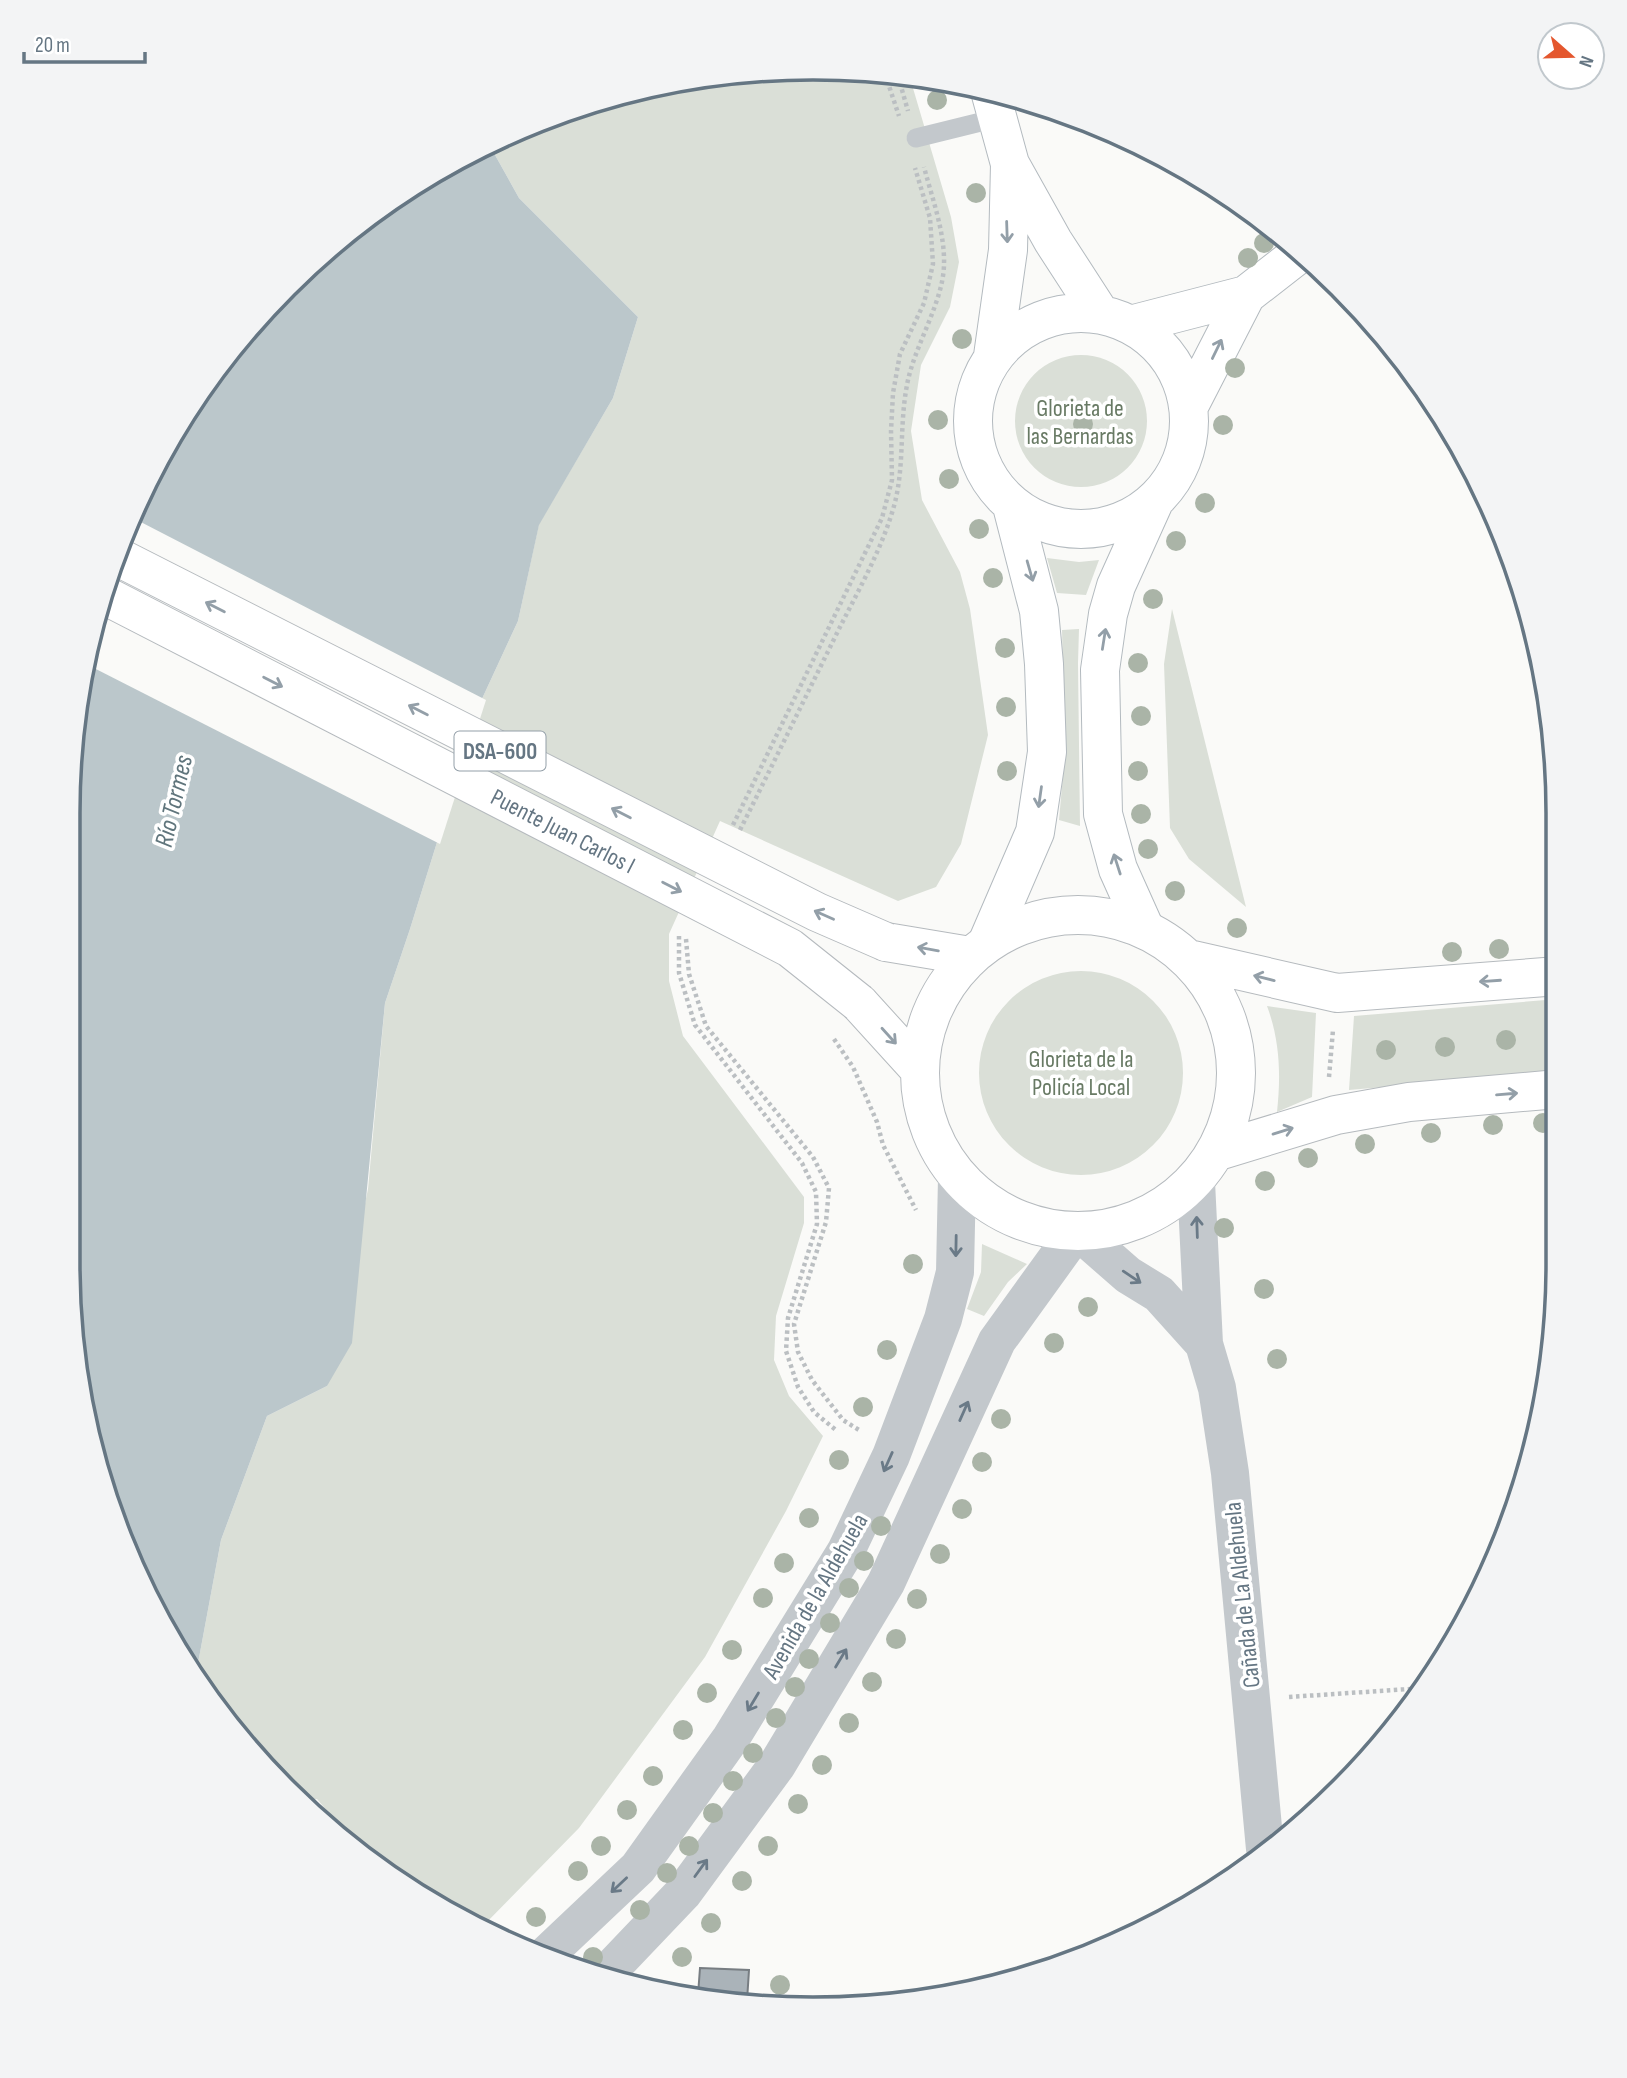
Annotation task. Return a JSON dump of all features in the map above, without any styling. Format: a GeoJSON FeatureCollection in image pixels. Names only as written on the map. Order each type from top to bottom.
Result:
{"type":"FeatureCollection","features":[{"type":"Feature","properties":{"kind":"main road"},"geometry":{"type":"LineString","coordinates":[[994,104],[1010,164],[1053,241],[1116,318],[1172,359],[1190,404]]}},
{"type":"Feature","properties":{"kind":"main road"},"geometry":{"type":"LineString","coordinates":[[1010,164],[1008,250],[993,356],[974,396],[973,436],[993,486],[1012,506],[1053,527],[1090,530],[1122,523],[1153,504]]}},
{"type":"Feature","properties":{"kind":"main road"},"geometry":{"type":"LineString","coordinates":[[1144,927],[1118,869],[1103,814],[1100,670],[1108,614],[1113,596],[1153,504],[1177,476],[1188,443],[1190,404],[1247,295],[1293,259]]}},
{"type":"Feature","properties":{"kind":"main road"},"geometry":{"type":"LineString","coordinates":[[993,356],[1024,327],[1051,316],[1116,318],[1247,295]]}},
{"type":"Feature","properties":{"kind":"main road"},"geometry":{"type":"LineString","coordinates":[[979,948],[1038,918],[1092,913],[1144,927],[1170,941],[1193,960],[1229,1018],[1238,1086],[1218,1151],[1196,1182],[1148,1217],[1077,1233],[1031,1226],[991,1207],[957,1178],[936,1145],[923,1108],[919,1069],[926,1027],[943,988],[979,948],[1035,832],[1047,752],[1039,611],[1012,506]]}},
{"type":"Feature","properties":{"kind":"main road","name":"Puente Juan Carlos I"},"geometry":{"type":"LineString","coordinates":[[125,561],[817,912],[886,942],[979,948]]}},
{"type":"Feature","properties":{"kind":"main road","name":"Puente Juan Carlos I"},"geometry":{"type":"LineString","coordinates":[[112,599],[790,948],[859,1003],[919,1069]]}},
{"type":"Feature","properties":{"kind":"main road"},"geometry":{"type":"LineString","coordinates":[[1193,960],[1337,993],[1546,977]]}},
{"type":"Feature","properties":{"kind":"main road"},"geometry":{"type":"LineString","coordinates":[[1218,1151],[1336,1115],[1409,1102],[1546,1091]]}},
{"type":"Feature","properties":{"kind":"street","name":"Avenida de la Aldehuela"},"geometry":{"type":"LineString","coordinates":[[552,1949],[638,1868],[731,1738],[846,1551],[891,1456],[943,1319],[955,1272],[957,1178]]}},
{"type":"Feature","properties":{"kind":"street","name":"Cañada de La Aldehuela"},"geometry":{"type":"LineString","coordinates":[[1196,1182],[1204,1344],[1217,1388],[1230,1473],[1264,1842]]}},
{"type":"Feature","properties":{"kind":"street","name":"Avenida de la Aldehuela"},"geometry":{"type":"LineString","coordinates":[[611,1969],[683,1893],[777,1765],[886,1583],[997,1340],[1077,1233]]}},
{"type":"Feature","properties":{"kind":"street","name":"Cañada de La Aldehuela"},"geometry":{"type":"LineString","coordinates":[[1077,1233],[1128,1275],[1159,1294],[1204,1344]]}},
{"type":"Feature","properties":{"kind":"lane"},"geometry":{"type":"LineString","coordinates":[[909,132],[994,104]]}},
{"type":"Feature","properties":{"kind":"path"},"geometry":{"type":"LineString","coordinates":[[735,841],[868,570],[894,508],[901,473],[901,430],[906,388],[913,358],[936,302],[944,265],[937,216],[909,132],[890,85]]}},
{"type":"Feature","properties":{"kind":"path"},"geometry":{"type":"LineString","coordinates":[[900,86],[909,132]]}},
{"type":"Feature","properties":{"kind":"path"},"geometry":{"type":"LineString","coordinates":[[732,827],[882,518],[892,480],[893,393],[900,354],[924,303],[933,264],[930,218],[914,165]]}},
{"type":"Feature","properties":{"kind":"path"},"geometry":{"type":"LineString","coordinates":[[684,926],[678,938],[679,973],[695,1025],[802,1163],[816,1192],[817,1224],[788,1318],[786,1352],[798,1387],[814,1412],[837,1431]]}},
{"type":"Feature","properties":{"kind":"path"},"geometry":{"type":"LineString","coordinates":[[686,939],[689,974],[706,1027],[813,1157],[829,1188],[826,1222],[794,1324],[797,1352],[812,1380],[843,1420],[863,1433]]}},
{"type":"Feature","properties":{"kind":"path"},"geometry":{"type":"LineString","coordinates":[[1330,1083],[1334,1027]]}},
{"type":"Feature","properties":{"kind":"path"},"geometry":{"type":"LineString","coordinates":[[828,1030],[853,1067],[897,1176],[920,1217]]}},
{"type":"Feature","properties":{"kind":"path"},"geometry":{"type":"LineString","coordinates":[[1253,1699],[1411,1689]]}},
{"type":"Feature","properties":{"kind":"green space"},"geometry":{"type":"Polygon","coordinates":[[[814,80],[913,88],[951,217],[959,262],[950,307],[921,365],[911,431],[922,500],[960,572],[970,609],[988,735],[961,844],[936,887],[898,901],[720,821],[669,934],[669,981],[683,1036],[804,1197],[804,1223],[776,1316],[774,1360],[789,1396],[823,1436],[786,1511],[705,1657],[579,1828],[488,1921],[406,1874],[334,1819],[317,1799],[312,1800],[262,1748],[198,1662],[221,1540],[267,1416],[327,1386],[368,1189],[385,1003],[481,701],[518,621],[539,524],[613,398],[638,317],[519,198],[494,154],[578,119],[624,105],[718,87],[766,82],[814,80]]]}},
{"type":"Feature","properties":{"kind":"green space","name":"Glorieta de las Bernardas"},"geometry":{"type":"Polygon","coordinates":[[[1081,355],[1106,360],[1127,375],[1142,396],[1147,421],[1142,446],[1127,467],[1106,482],[1081,487],[1056,482],[1035,467],[1020,446],[1015,421],[1020,396],[1035,375],[1056,360],[1081,355]]]}},
{"type":"Feature","properties":{"kind":"green space"},"geometry":{"type":"Polygon","coordinates":[[[1047,558],[1079,562],[1099,560],[1086,595],[1057,593],[1047,558]]]}},
{"type":"Feature","properties":{"kind":"green space"},"geometry":{"type":"Polygon","coordinates":[[[1172,609],[1246,907],[1189,859],[1170,828],[1164,664],[1172,609]]]}},
{"type":"Feature","properties":{"kind":"green space"},"geometry":{"type":"Polygon","coordinates":[[[1079,629],[1080,826],[1059,820],[1065,753],[1062,630],[1079,629]]]}},
{"type":"Feature","properties":{"kind":"green space","name":"Glorieta de la Policía Local"},"geometry":{"type":"Polygon","coordinates":[[[1081,971],[1120,979],[1153,1001],[1175,1034],[1183,1073],[1175,1112],[1153,1145],[1120,1167],[1081,1175],[1042,1167],[1009,1145],[987,1112],[979,1073],[987,1034],[1009,1001],[1042,979],[1081,971]]]}},
{"type":"Feature","properties":{"kind":"green space"},"geometry":{"type":"Polygon","coordinates":[[[1546,1000],[1546,1073],[1349,1090],[1354,1016],[1546,1000]]]}},
{"type":"Feature","properties":{"kind":"green space"},"geometry":{"type":"Polygon","coordinates":[[[1267,1006],[1316,1013],[1312,1097],[1277,1112],[1278,1058],[1275,1032],[1267,1006]]]}},
{"type":"Feature","properties":{"kind":"green space"},"geometry":{"type":"Polygon","coordinates":[[[982,1244],[1027,1264],[1008,1282],[984,1316],[967,1309],[981,1272],[982,1244]]]}},
{"type":"Feature","properties":{"kind":"water","name":"Río Tormes"},"geometry":{"type":"Polygon","coordinates":[[[494,154],[519,198],[638,317],[613,398],[539,525],[518,621],[481,701],[385,1003],[352,1343],[327,1386],[267,1416],[221,1540],[198,1662],[156,1589],[119,1500],[95,1408],[82,1312],[80,814],[87,718],[95,670],[105,624],[136,533],[179,447],[232,367],[262,330],[330,262],[406,204],[494,154]]]}},
{"type":"Feature","properties":{"kind":"pier"},"geometry":{"type":"Polygon","coordinates":[[[141,522],[486,700],[440,844],[95,669],[119,578],[141,522]]]}},
{"type":"Feature","properties":{"kind":"building"},"geometry":{"type":"Polygon","coordinates":[[[700,1968],[749,1970],[747,1994],[699,1988],[700,1968]]]}}]}
